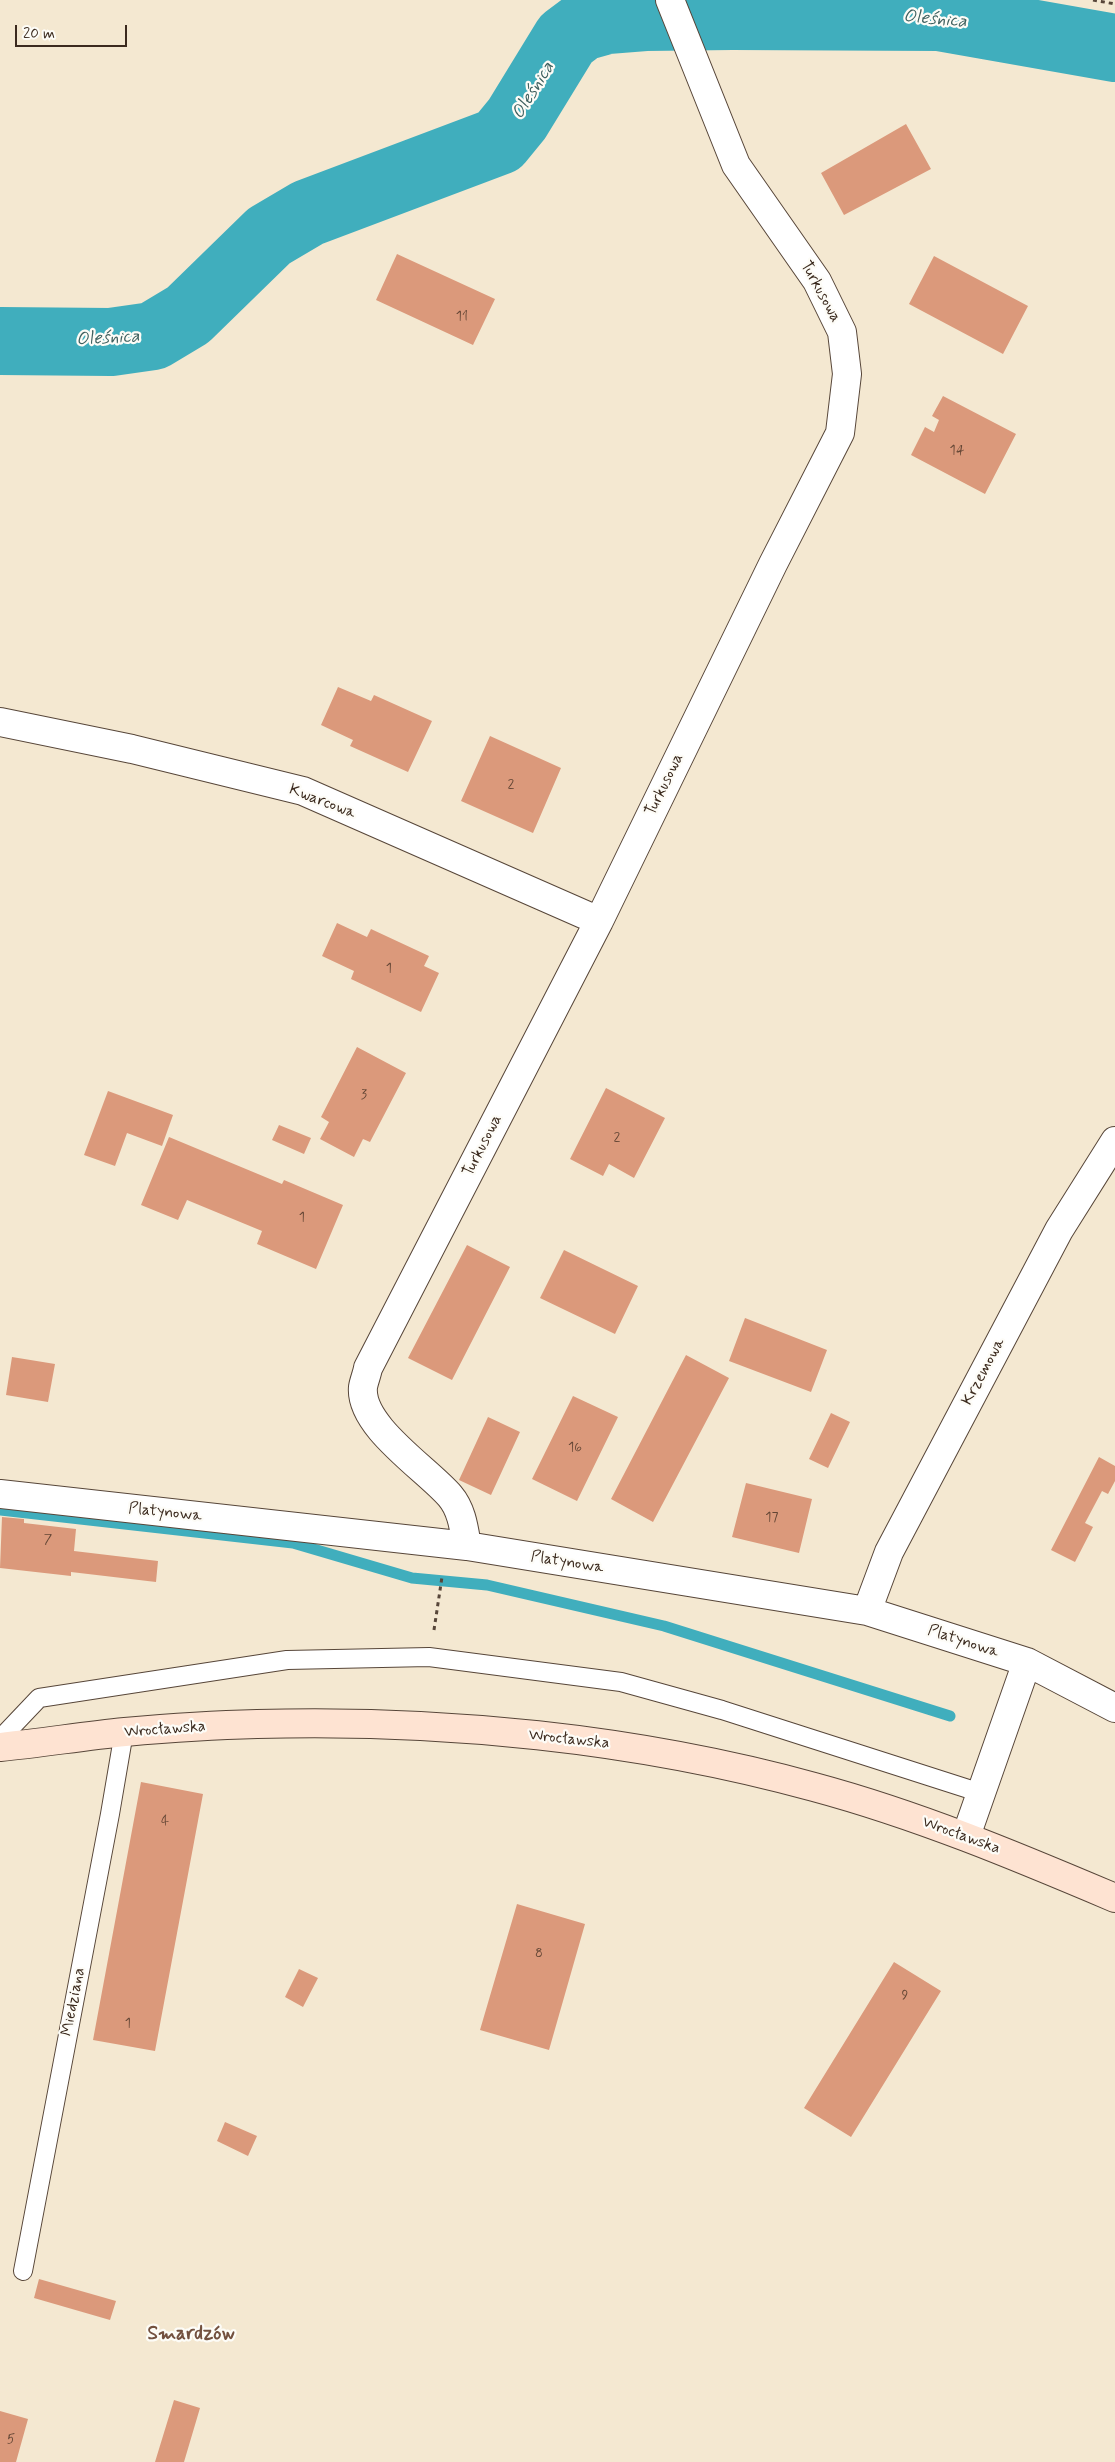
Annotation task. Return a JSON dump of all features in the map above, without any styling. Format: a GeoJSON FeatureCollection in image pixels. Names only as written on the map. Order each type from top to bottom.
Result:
{"type":"FeatureCollection","features":[{"type":"Feature","properties":{"kind":"main road","name":"Wrocławska"},"geometry":{"type":"LineString","coordinates":[[0,1747],[124,1732],[258,1724],[416,1726],[565,1739],[637,1748],[732,1766],[814,1787],[966,1836],[1115,1898]]}},
{"type":"Feature","properties":{"kind":"street","name":"Turkusowa"},"geometry":{"type":"LineString","coordinates":[[467,1546],[463,1519],[451,1497],[380,1429],[368,1409],[363,1388],[368,1368],[599,921],[773,564],[840,433],[847,374],[842,332],[817,280],[736,165],[670,0]]}},
{"type":"Feature","properties":{"kind":"street","name":"Kwarcowa"},"geometry":{"type":"LineString","coordinates":[[0,722],[132,749],[303,792],[599,921]]}},
{"type":"Feature","properties":{"kind":"street","name":"Krzemowa"},"geometry":{"type":"LineString","coordinates":[[868,1611],[889,1552],[1059,1230],[1115,1141]]}},
{"type":"Feature","properties":{"kind":"street","name":"Platynowa"},"geometry":{"type":"LineString","coordinates":[[0,1494],[467,1546],[868,1611],[1027,1662],[1115,1708]]}},
{"type":"Feature","properties":{"kind":"street"},"geometry":{"type":"LineString","coordinates":[[966,1836],[1027,1662]]}},
{"type":"Feature","properties":{"kind":"lane"},"geometry":{"type":"LineString","coordinates":[[0,1739],[39,1698],[287,1660],[429,1657],[620,1682],[722,1710],[981,1793]]}},
{"type":"Feature","properties":{"kind":"lane","name":"Miedziana"},"geometry":{"type":"LineString","coordinates":[[23,2271],[124,1732]]}},
{"type":"Feature","properties":{"kind":"path"},"geometry":{"type":"LineString","coordinates":[[1093,0],[1115,4]]}},
{"type":"Feature","properties":{"kind":"path"},"geometry":{"type":"LineString","coordinates":[[438,1603],[442,1574]]}},
{"type":"Feature","properties":{"kind":"building"},"geometry":{"type":"Polygon","coordinates":[[[906,124],[931,169],[844,215],[821,173],[906,124]]]}},
{"type":"Feature","properties":{"kind":"building"},"geometry":{"type":"Polygon","coordinates":[[[397,254],[495,299],[473,345],[376,300],[397,254]]]}},
{"type":"Feature","properties":{"kind":"building"},"geometry":{"type":"Polygon","coordinates":[[[934,256],[1028,306],[1003,354],[909,304],[934,256]]]}},
{"type":"Feature","properties":{"kind":"building"},"geometry":{"type":"Polygon","coordinates":[[[943,396],[1016,434],[985,494],[911,455],[925,427],[934,432],[939,420],[932,416],[943,396]]]}},
{"type":"Feature","properties":{"kind":"building"},"geometry":{"type":"Polygon","coordinates":[[[338,687],[371,701],[374,695],[432,721],[408,772],[350,746],[353,740],[321,725],[338,687]]]}},
{"type":"Feature","properties":{"kind":"building"},"geometry":{"type":"Polygon","coordinates":[[[490,736],[561,768],[533,833],[461,801],[490,736]]]}},
{"type":"Feature","properties":{"kind":"building"},"geometry":{"type":"Polygon","coordinates":[[[337,923],[367,937],[371,929],[429,956],[424,966],[439,973],[421,1012],[351,979],[354,971],[322,956],[337,923]]]}},
{"type":"Feature","properties":{"kind":"building"},"geometry":{"type":"Polygon","coordinates":[[[357,1047],[406,1073],[370,1142],[363,1139],[354,1157],[320,1139],[329,1122],[321,1117],[357,1047]]]}},
{"type":"Feature","properties":{"kind":"building"},"geometry":{"type":"Polygon","coordinates":[[[606,1088],[665,1118],[634,1178],[609,1164],[603,1176],[570,1159],[606,1088]]]}},
{"type":"Feature","properties":{"kind":"building"},"geometry":{"type":"Polygon","coordinates":[[[108,1091],[173,1115],[162,1146],[127,1133],[115,1166],[84,1155],[108,1091]]]}},
{"type":"Feature","properties":{"kind":"building"},"geometry":{"type":"Polygon","coordinates":[[[279,1125],[311,1138],[304,1154],[272,1140],[279,1125]]]}},
{"type":"Feature","properties":{"kind":"building"},"geometry":{"type":"Polygon","coordinates":[[[169,1137],[282,1184],[284,1180],[343,1205],[316,1269],[257,1244],[262,1231],[187,1200],[178,1220],[141,1205],[169,1137]]]}},
{"type":"Feature","properties":{"kind":"building"},"geometry":{"type":"Polygon","coordinates":[[[467,1245],[510,1267],[452,1380],[408,1358],[467,1245]]]}},
{"type":"Feature","properties":{"kind":"building"},"geometry":{"type":"Polygon","coordinates":[[[564,1250],[638,1286],[615,1334],[540,1298],[564,1250]]]}},
{"type":"Feature","properties":{"kind":"building"},"geometry":{"type":"Polygon","coordinates":[[[745,1318],[827,1350],[811,1392],[729,1361],[745,1318]]]}},
{"type":"Feature","properties":{"kind":"building"},"geometry":{"type":"Polygon","coordinates":[[[686,1355],[729,1378],[653,1522],[611,1499],[686,1355]]]}},
{"type":"Feature","properties":{"kind":"building"},"geometry":{"type":"Polygon","coordinates":[[[12,1357],[55,1364],[48,1402],[6,1395],[12,1357]]]}},
{"type":"Feature","properties":{"kind":"building"},"geometry":{"type":"Polygon","coordinates":[[[573,1396],[618,1417],[577,1501],[532,1479],[573,1396]]]}},
{"type":"Feature","properties":{"kind":"building"},"geometry":{"type":"Polygon","coordinates":[[[831,1413],[850,1422],[828,1468],[809,1459],[831,1413]]]}},
{"type":"Feature","properties":{"kind":"building"},"geometry":{"type":"Polygon","coordinates":[[[488,1417],[520,1432],[491,1495],[459,1480],[488,1417]]]}},
{"type":"Feature","properties":{"kind":"building"},"geometry":{"type":"Polygon","coordinates":[[[1099,1457],[1115,1466],[1115,1481],[1108,1494],[1102,1491],[1085,1523],[1093,1527],[1075,1562],[1051,1550],[1099,1457]]]}},
{"type":"Feature","properties":{"kind":"building"},"geometry":{"type":"Polygon","coordinates":[[[746,1483],[812,1499],[799,1553],[732,1537],[746,1483]]]}},
{"type":"Feature","properties":{"kind":"building"},"geometry":{"type":"Polygon","coordinates":[[[2,1517],[24,1519],[24,1523],[76,1529],[74,1551],[158,1561],[156,1582],[71,1572],[71,1576],[0,1568],[2,1517]]]}},
{"type":"Feature","properties":{"kind":"building"},"geometry":{"type":"Polygon","coordinates":[[[141,1782],[203,1794],[155,2051],[93,2040],[141,1782]]]}},
{"type":"Feature","properties":{"kind":"building"},"geometry":{"type":"Polygon","coordinates":[[[517,1904],[585,1924],[549,2050],[480,2030],[517,1904]]]}},
{"type":"Feature","properties":{"kind":"building"},"geometry":{"type":"Polygon","coordinates":[[[894,1962],[941,1991],[851,2137],[804,2108],[894,1962]]]}},
{"type":"Feature","properties":{"kind":"building"},"geometry":{"type":"Polygon","coordinates":[[[299,1969],[318,1978],[303,2007],[285,1997],[299,1969]]]}},
{"type":"Feature","properties":{"kind":"building"},"geometry":{"type":"Polygon","coordinates":[[[225,2122],[257,2136],[248,2156],[217,2141],[225,2122]]]}},
{"type":"Feature","properties":{"kind":"building"},"geometry":{"type":"Polygon","coordinates":[[[39,2279],[116,2301],[110,2320],[34,2298],[39,2279]]]}},
{"type":"Feature","properties":{"kind":"building"},"geometry":{"type":"Polygon","coordinates":[[[174,2400],[200,2408],[184,2462],[155,2462],[174,2400]]]}},
{"type":"Feature","properties":{"kind":"building"},"geometry":{"type":"Polygon","coordinates":[[[0,2411],[28,2419],[16,2462],[0,2462],[0,2411]]]}},
{"type":"Feature","properties":{"kind":"waterway","name":"Oleśnica"},"geometry":{"type":"LineString","coordinates":[[0,341],[111,342],[153,336],[188,315],[269,236],[308,213],[499,141],[517,119],[566,39],[582,27],[607,20],[645,17],[732,16],[939,17],[1115,48]]}},
{"type":"Feature","properties":{"kind":"waterway"},"geometry":{"type":"LineString","coordinates":[[0,1510],[293,1543],[412,1578],[487,1585],[664,1626],[950,1716]]}},
{"type":"Feature","properties":{"kind":"district","name":"Smardzów"},"geometry":{"type":"Point","coordinates":[191,2335]}}]}
